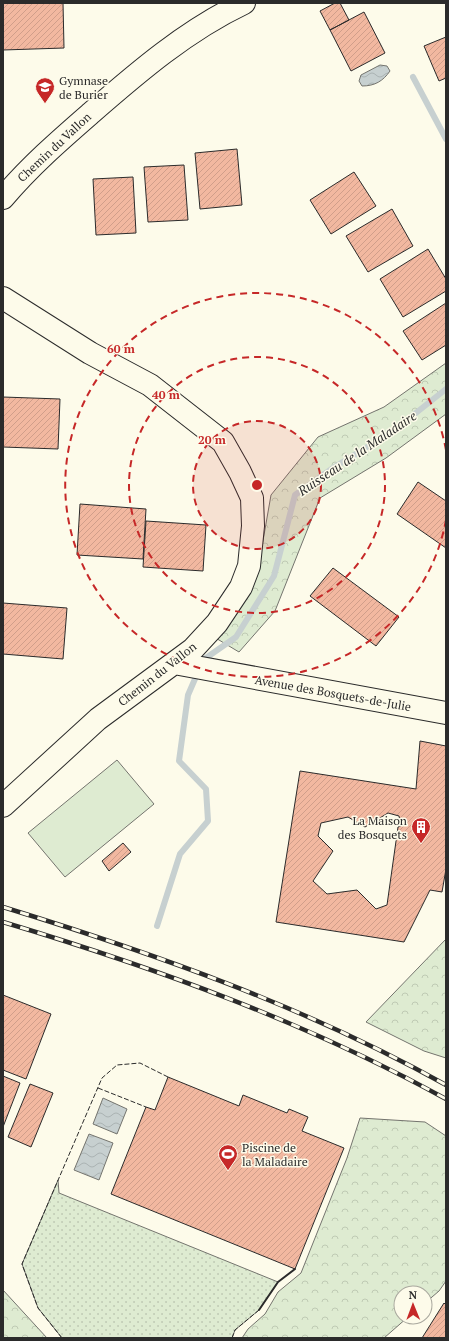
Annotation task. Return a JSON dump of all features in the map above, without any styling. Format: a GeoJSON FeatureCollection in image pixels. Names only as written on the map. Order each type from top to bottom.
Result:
{"type":"FeatureCollection","features":[{"type":"Feature","properties":{"kind":"street","name":"Chemin du Vallon"},"geometry":{"type":"LineString","coordinates":[[3,198],[38,159],[111,95],[180,39],[244,3]]}},
{"type":"Feature","properties":{"kind":"street","name":"Chemin du Vallon"},"geometry":{"type":"LineString","coordinates":[[3,298],[90,353],[150,385],[223,442],[240,472],[252,498],[252,546],[249,566],[241,587],[218,623],[193,649],[182,664],[98,719],[3,806]]}},
{"type":"Feature","properties":{"kind":"street","name":"Avenue des Bosquets-de-Julie"},"geometry":{"type":"LineString","coordinates":[[182,664],[446,713]]}},
{"type":"Feature","properties":{"kind":"green space"},"geometry":{"type":"Polygon","coordinates":[[[446,363],[446,414],[386,458],[320,498],[275,611],[239,652],[214,637],[260,558],[271,495],[318,437],[384,407],[446,363]]]}},
{"type":"Feature","properties":{"kind":"green space"},"geometry":{"type":"Polygon","coordinates":[[[117,760],[154,804],[65,877],[28,833],[117,760]]]}},
{"type":"Feature","properties":{"kind":"green space"},"geometry":{"type":"Polygon","coordinates":[[[446,939],[446,1058],[424,1051],[366,1022],[446,939]]]}},
{"type":"Feature","properties":{"kind":"green space"},"geometry":{"type":"Polygon","coordinates":[[[360,1118],[425,1122],[446,1136],[446,1281],[439,1291],[433,1296],[433,1285],[393,1285],[393,1325],[399,1325],[384,1338],[242,1338],[248,1329],[265,1314],[278,1292],[301,1273],[347,1158],[360,1118]]]}},
{"type":"Feature","properties":{"kind":"green space"},"geometry":{"type":"Polygon","coordinates":[[[58,1180],[59,1193],[278,1282],[259,1310],[235,1330],[232,1338],[62,1338],[38,1308],[22,1264],[58,1180]]]}},
{"type":"Feature","properties":{"kind":"green space"},"geometry":{"type":"Polygon","coordinates":[[[3,1290],[47,1338],[3,1338],[3,1290]]]}},
{"type":"Feature","properties":{"kind":"water"},"geometry":{"type":"Polygon","coordinates":[[[380,65],[387,66],[390,71],[387,75],[375,84],[362,86],[359,81],[361,75],[380,65]]]}},
{"type":"Feature","properties":{"kind":"water"},"geometry":{"type":"Polygon","coordinates":[[[103,1098],[127,1109],[117,1134],[93,1124],[103,1098]]]}},
{"type":"Feature","properties":{"kind":"water"},"geometry":{"type":"Polygon","coordinates":[[[89,1134],[113,1143],[99,1180],[74,1170],[89,1134]]]}},
{"type":"Feature","properties":{"kind":"building"},"geometry":{"type":"Polygon","coordinates":[[[3,3],[63,3],[64,48],[3,50],[3,3]]]}},
{"type":"Feature","properties":{"kind":"building"},"geometry":{"type":"Polygon","coordinates":[[[335,3],[340,3],[349,20],[330,30],[320,11],[335,3]]]}},
{"type":"Feature","properties":{"kind":"building"},"geometry":{"type":"Polygon","coordinates":[[[364,12],[385,53],[351,71],[330,30],[364,12]]]}},
{"type":"Feature","properties":{"kind":"building"},"geometry":{"type":"Polygon","coordinates":[[[446,37],[446,78],[439,81],[424,46],[446,37]]]}},
{"type":"Feature","properties":{"kind":"building"},"geometry":{"type":"Polygon","coordinates":[[[237,149],[242,205],[200,209],[195,153],[237,149]]]}},
{"type":"Feature","properties":{"kind":"building"},"geometry":{"type":"Polygon","coordinates":[[[184,165],[188,220],[148,222],[144,167],[184,165]]]}},
{"type":"Feature","properties":{"kind":"building"},"geometry":{"type":"Polygon","coordinates":[[[354,172],[376,206],[331,234],[310,200],[354,172]]]}},
{"type":"Feature","properties":{"kind":"building"},"geometry":{"type":"Polygon","coordinates":[[[133,177],[136,233],[96,235],[93,179],[133,177]]]}},
{"type":"Feature","properties":{"kind":"building"},"geometry":{"type":"Polygon","coordinates":[[[392,209],[413,246],[368,272],[346,236],[392,209]]]}},
{"type":"Feature","properties":{"kind":"building"},"geometry":{"type":"Polygon","coordinates":[[[428,249],[446,279],[446,291],[403,317],[380,279],[428,249]]]}},
{"type":"Feature","properties":{"kind":"building"},"geometry":{"type":"Polygon","coordinates":[[[446,303],[446,345],[422,360],[403,331],[446,303]]]}},
{"type":"Feature","properties":{"kind":"building"},"geometry":{"type":"Polygon","coordinates":[[[3,397],[60,399],[58,449],[3,447],[3,397]]]}},
{"type":"Feature","properties":{"kind":"building"},"geometry":{"type":"Polygon","coordinates":[[[418,482],[446,501],[446,548],[397,514],[418,482]]]}},
{"type":"Feature","properties":{"kind":"building"},"geometry":{"type":"Polygon","coordinates":[[[80,504],[146,509],[143,559],[77,555],[80,504]]]}},
{"type":"Feature","properties":{"kind":"building"},"geometry":{"type":"Polygon","coordinates":[[[146,521],[206,525],[203,571],[143,567],[146,521]]]}},
{"type":"Feature","properties":{"kind":"building"},"geometry":{"type":"Polygon","coordinates":[[[333,568],[399,617],[376,646],[310,596],[333,568]]]}},
{"type":"Feature","properties":{"kind":"building"},"geometry":{"type":"Polygon","coordinates":[[[3,603],[67,608],[63,659],[3,654],[3,603]]]}},
{"type":"Feature","properties":{"kind":"building","name":"La Maison des Bosquets"},"geometry":{"type":"Polygon","coordinates":[[[420,741],[446,746],[446,869],[442,892],[430,890],[404,942],[276,922],[300,771],[416,789],[420,741]],[[388,813],[365,827],[348,817],[321,823],[318,836],[333,851],[313,881],[327,894],[357,890],[376,909],[387,905],[398,827],[401,826],[399,816],[388,813]]]}},
{"type":"Feature","properties":{"kind":"building"},"geometry":{"type":"Polygon","coordinates":[[[123,843],[131,852],[109,871],[102,861],[123,843]]]}},
{"type":"Feature","properties":{"kind":"building"},"geometry":{"type":"Polygon","coordinates":[[[3,995],[51,1014],[26,1079],[3,1070],[3,995]]]}},
{"type":"Feature","properties":{"kind":"building"},"geometry":{"type":"Polygon","coordinates":[[[3,1076],[20,1083],[3,1127],[3,1076]]]}},
{"type":"Feature","properties":{"kind":"building","name":"Piscine de la Maladaire"},"geometry":{"type":"Polygon","coordinates":[[[168,1077],[239,1106],[243,1095],[287,1113],[289,1109],[308,1117],[302,1131],[344,1148],[295,1269],[111,1194],[146,1107],[155,1110],[168,1077]]]}},
{"type":"Feature","properties":{"kind":"building"},"geometry":{"type":"Polygon","coordinates":[[[30,1084],[53,1093],[31,1147],[8,1137],[30,1084]]]}},
{"type":"Feature","properties":{"kind":"building"},"geometry":{"type":"Polygon","coordinates":[[[444,1303],[446,1305],[446,1338],[422,1338],[430,1325],[433,1325],[433,1320],[444,1303]]]}},
{"type":"Feature","properties":{"kind":"waterway"},"geometry":{"type":"LineString","coordinates":[[413,77],[446,139]]}},
{"type":"Feature","properties":{"kind":"waterway","name":"Ruisseau de la Maladaire"},"geometry":{"type":"LineString","coordinates":[[202,664],[203,660],[236,637],[274,576],[295,495],[333,468],[392,432],[446,389]]}},
{"type":"Feature","properties":{"kind":"waterway","name":"Ruisseau de la Maladaire"},"geometry":{"type":"LineString","coordinates":[[157,926],[180,854],[208,821],[206,789],[179,761],[188,695],[198,672]]}},
{"type":"Feature","properties":{"kind":"railway"},"geometry":{"type":"LineString","coordinates":[[3,907],[173,963],[229,984],[339,1031],[446,1085]]}},
{"type":"Feature","properties":{"kind":"railway"},"geometry":{"type":"LineString","coordinates":[[3,922],[117,958],[285,1021],[393,1071],[446,1099]]}},
{"type":"Feature","properties":{"kind":"fence"},"geometry":{"type":"LineString","coordinates":[[62,1338],[38,1308],[22,1264],[102,1078],[117,1065],[140,1063],[168,1077]]}},
{"type":"Feature","properties":{"kind":"fence"},"geometry":{"type":"LineString","coordinates":[[98,1088],[146,1107]]}},
{"type":"Feature","properties":{"kind":"fence"},"geometry":{"type":"LineString","coordinates":[[232,1338],[235,1330],[259,1310]]}},
{"type":"Feature","properties":{"kind":"wall"},"geometry":{"type":"LineString","coordinates":[[259,1310],[278,1282],[295,1269]]}},
{"type":"Feature","properties":{"kind":"place","name":"Gymnase de Burier"},"geometry":{"type":"Point","coordinates":[45,104]}},
{"type":"Feature","properties":{"kind":"place","name":"La Maison des Bosquets"},"geometry":{"type":"Point","coordinates":[421,844]}},
{"type":"Feature","properties":{"kind":"place","name":"Piscine de la Maladaire"},"geometry":{"type":"Point","coordinates":[228,1171]}}]}
